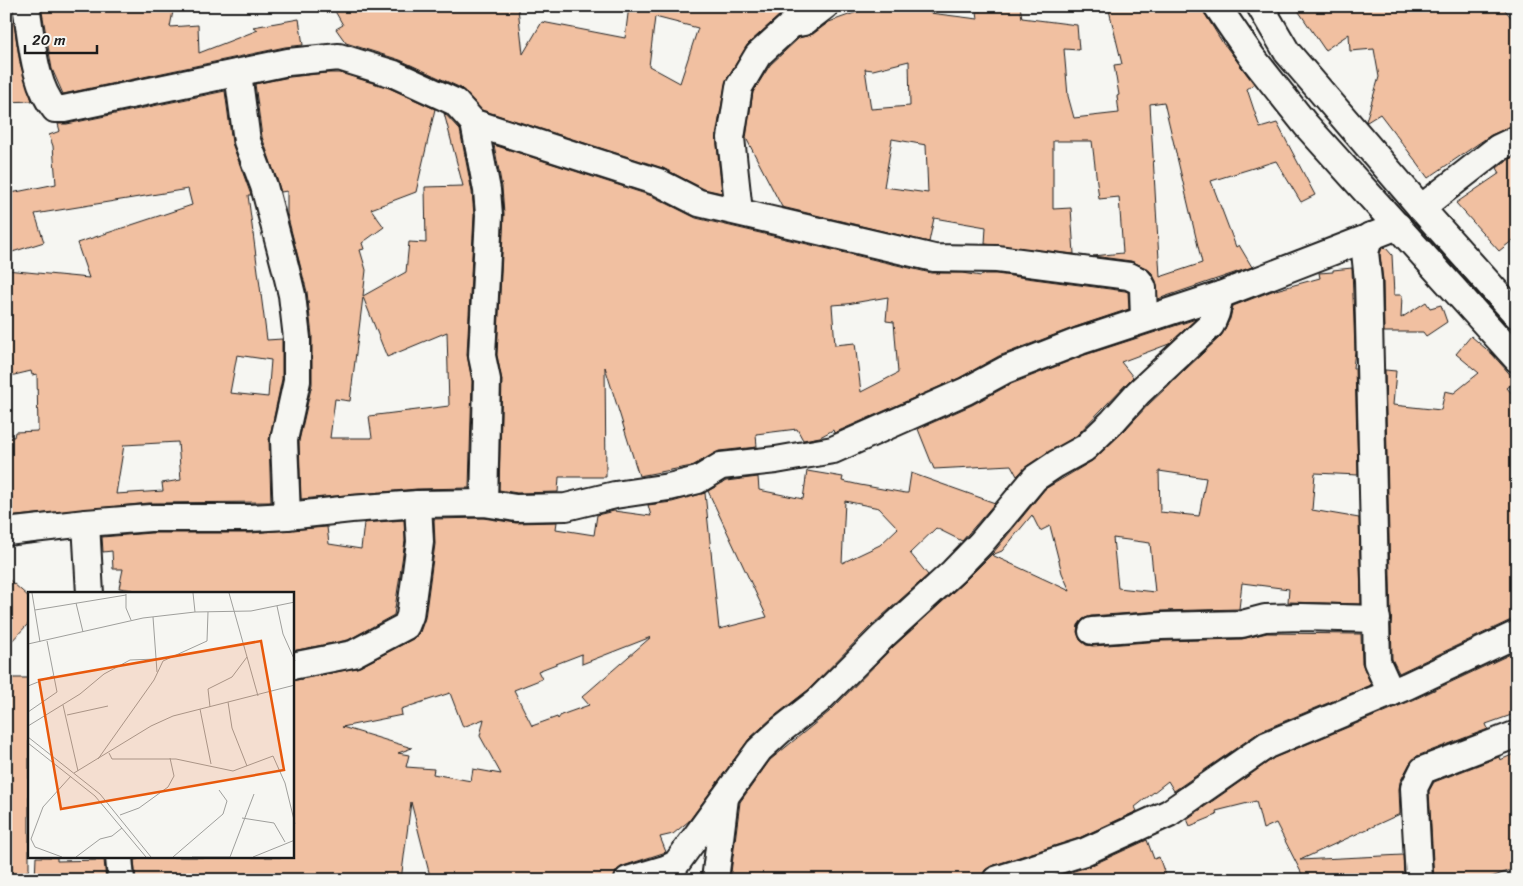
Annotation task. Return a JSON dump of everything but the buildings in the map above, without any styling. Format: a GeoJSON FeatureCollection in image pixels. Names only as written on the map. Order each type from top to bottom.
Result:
{"type":"FeatureCollection","features":[{"type":"Feature","properties":{"kind":"street"},"geometry":{"type":"LineString","coordinates":[[26,6],[37,71],[50,103],[55,109],[64,109],[288,62],[339,57],[394,74],[455,102],[474,123],[658,182],[699,203],[934,258],[997,259],[1129,276],[1139,280],[1142,288],[1144,318]]}},
{"type":"Feature","properties":{"kind":"street"},"geometry":{"type":"LineString","coordinates":[[739,212],[731,138],[739,87],[758,55],[792,24],[804,22],[824,6]]}},
{"type":"Feature","properties":{"kind":"street"},"geometry":{"type":"LineString","coordinates":[[1217,6],[1252,57],[1306,125],[1517,359]]}},
{"type":"Feature","properties":{"kind":"street"},"geometry":{"type":"LineString","coordinates":[[1260,6],[1287,52],[1420,208],[1517,315]]}},
{"type":"Feature","properties":{"kind":"street"},"geometry":{"type":"LineString","coordinates":[[238,73],[247,141],[264,186],[283,257],[292,296],[297,338],[297,381],[284,440],[287,516]]}},
{"type":"Feature","properties":{"kind":"street"},"geometry":{"type":"LineString","coordinates":[[474,123],[486,190],[488,215],[482,356],[487,380],[484,503]]}},
{"type":"Feature","properties":{"kind":"street"},"geometry":{"type":"LineString","coordinates":[[1420,208],[1498,148],[1517,139]]}},
{"type":"Feature","properties":{"kind":"street"},"geometry":{"type":"LineString","coordinates":[[6,532],[150,518],[250,518],[418,504],[484,503],[516,508],[566,507],[615,495],[669,487],[698,480],[721,466],[832,450],[966,391],[1005,370],[1144,318],[1220,295],[1398,226]]}},
{"type":"Feature","properties":{"kind":"street"},"geometry":{"type":"LineString","coordinates":[[1370,236],[1365,252],[1368,280],[1377,662],[1391,693]]}},
{"type":"Feature","properties":{"kind":"street"},"geometry":{"type":"LineString","coordinates":[[628,880],[676,864],[725,794],[759,750],[818,701],[883,636],[953,572],[981,543],[1036,478],[1085,448],[1138,393],[1211,325],[1220,295]]}},
{"type":"Feature","properties":{"kind":"street"},"geometry":{"type":"LineString","coordinates":[[294,666],[353,654],[406,626],[410,616],[420,542],[418,504]]}},
{"type":"Feature","properties":{"kind":"street"},"geometry":{"type":"LineString","coordinates":[[86,523],[90,592]]}},
{"type":"Feature","properties":{"kind":"street"},"geometry":{"type":"LineString","coordinates":[[1092,631],[1161,626],[1242,624],[1265,618],[1377,619]]}},
{"type":"Feature","properties":{"kind":"street"},"geometry":{"type":"LineString","coordinates":[[996,880],[1084,852],[1169,813],[1266,745],[1391,693],[1517,634]]}},
{"type":"Feature","properties":{"kind":"street"},"geometry":{"type":"LineString","coordinates":[[1419,880],[1414,788],[1423,770],[1517,734]]}},
{"type":"Feature","properties":{"kind":"street"},"geometry":{"type":"LineString","coordinates":[[715,880],[725,794]]}},
{"type":"Feature","properties":{"kind":"street"},"geometry":{"type":"LineString","coordinates":[[119,858],[122,880]]}}]}
